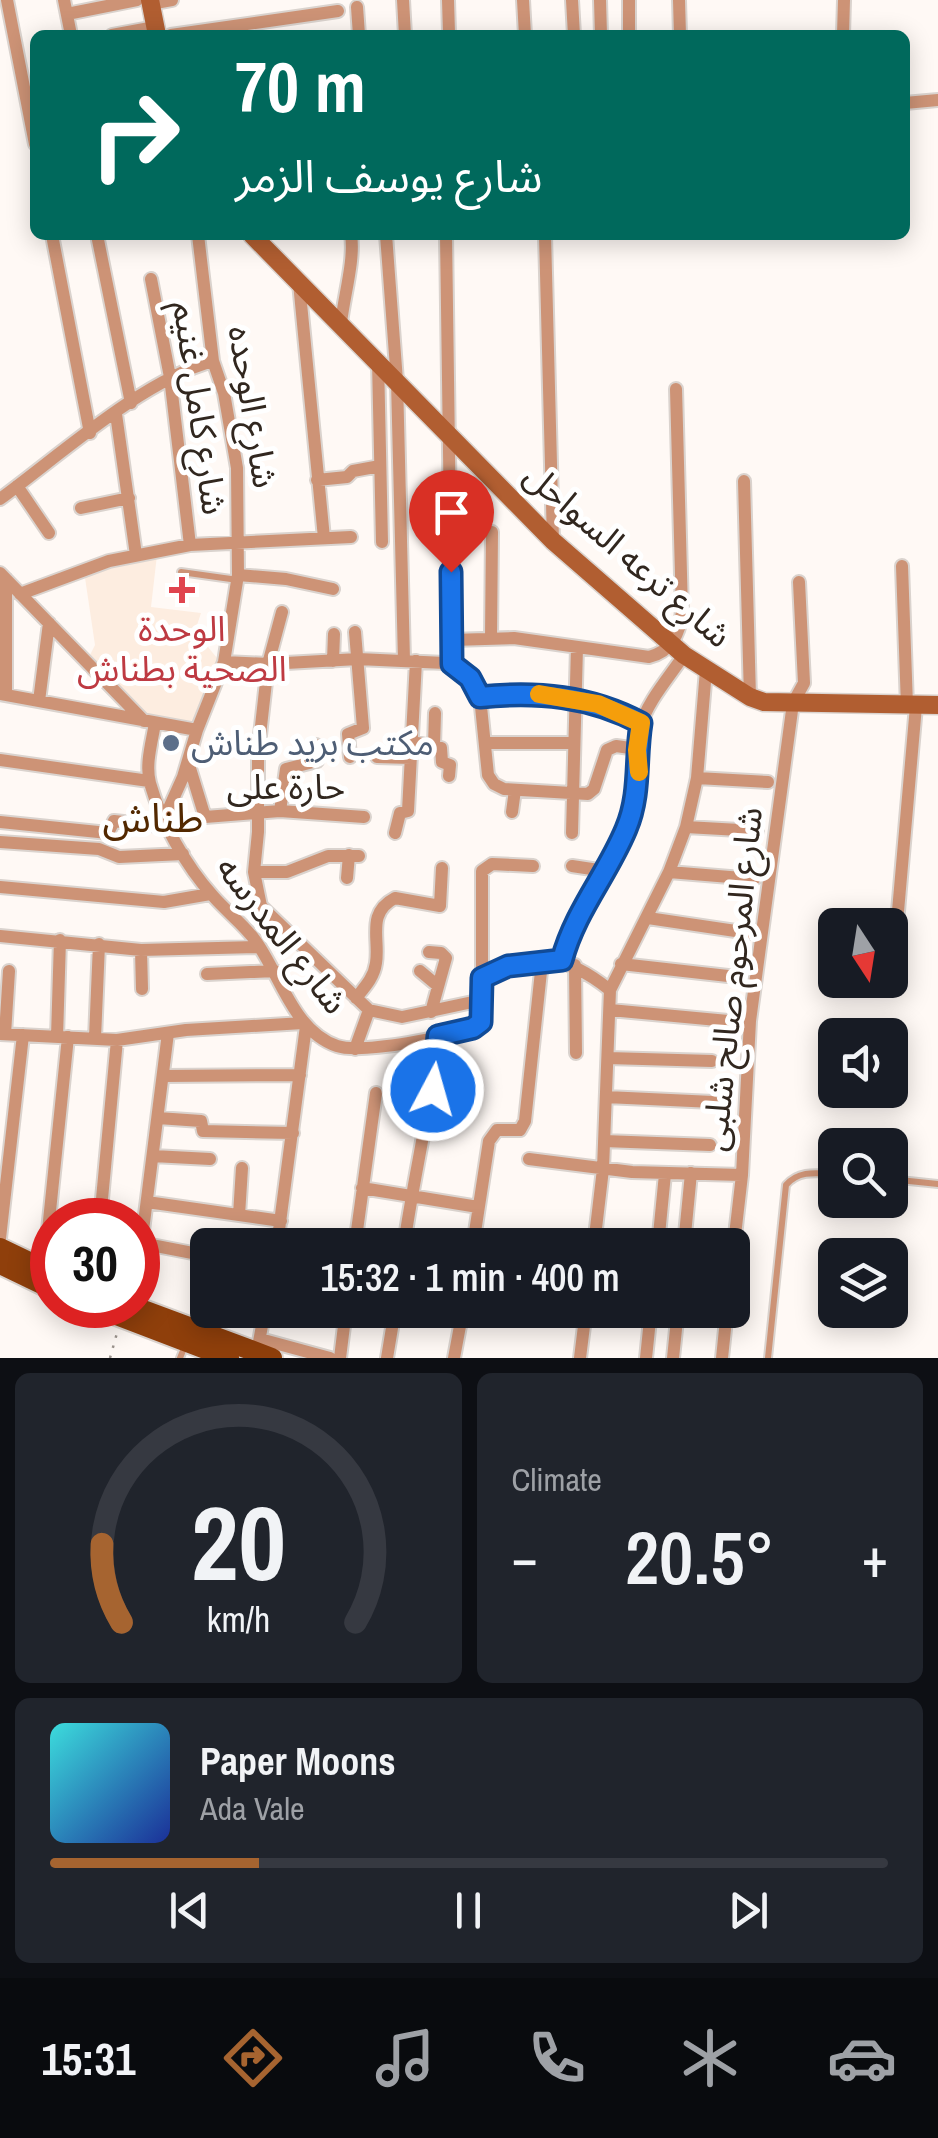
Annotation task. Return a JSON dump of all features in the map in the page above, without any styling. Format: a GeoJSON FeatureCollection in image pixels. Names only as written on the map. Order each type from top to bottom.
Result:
{"type":"FeatureCollection","features":[{"type":"Feature","properties":{"kind":"main road"},"geometry":{"type":"LineString","coordinates":[[146,1],[160,30]]}},
{"type":"Feature","properties":{"kind":"main road","name":"شارع ترعه السواحل"},"geometry":{"type":"LineString","coordinates":[[257,240],[553,541],[706,670],[764,702],[938,705]]}},
{"type":"Feature","properties":{"kind":"main road"},"geometry":{"type":"LineString","coordinates":[[0,1248],[30,1265]]}},
{"type":"Feature","properties":{"kind":"main road"},"geometry":{"type":"LineString","coordinates":[[0,1264],[30,1272]]}},
{"type":"Feature","properties":{"kind":"main road"},"geometry":{"type":"LineString","coordinates":[[160,1318],[261,1352]]}},
{"type":"Feature","properties":{"kind":"main road"},"geometry":{"type":"LineString","coordinates":[[155,1328],[183,1350],[228,1358]]}},
{"type":"Feature","properties":{"kind":"street"},"geometry":{"type":"LineString","coordinates":[[8,0],[30,117]]}},
{"type":"Feature","properties":{"kind":"street"},"geometry":{"type":"LineString","coordinates":[[65,7],[172,0]]}},
{"type":"Feature","properties":{"kind":"street"},"geometry":{"type":"LineString","coordinates":[[403,0],[405,30]]}},
{"type":"Feature","properties":{"kind":"street"},"geometry":{"type":"LineString","coordinates":[[448,0],[449,30]]}},
{"type":"Feature","properties":{"kind":"street"},"geometry":{"type":"LineString","coordinates":[[524,0],[525,30]]}},
{"type":"Feature","properties":{"kind":"street"},"geometry":{"type":"LineString","coordinates":[[572,0],[574,30]]}},
{"type":"Feature","properties":{"kind":"street"},"geometry":{"type":"LineString","coordinates":[[600,0],[601,30]]}},
{"type":"Feature","properties":{"kind":"street"},"geometry":{"type":"LineString","coordinates":[[628,0],[629,30]]}},
{"type":"Feature","properties":{"kind":"street"},"geometry":{"type":"LineString","coordinates":[[679,0],[680,30]]}},
{"type":"Feature","properties":{"kind":"street"},"geometry":{"type":"LineString","coordinates":[[844,0],[844,30]]}},
{"type":"Feature","properties":{"kind":"street"},"geometry":{"type":"LineString","coordinates":[[357,7],[359,30]]}},
{"type":"Feature","properties":{"kind":"street"},"geometry":{"type":"LineString","coordinates":[[178,30],[338,11]]}},
{"type":"Feature","properties":{"kind":"street"},"geometry":{"type":"LineString","coordinates":[[910,103],[938,100]]}},
{"type":"Feature","properties":{"kind":"street"},"geometry":{"type":"LineString","coordinates":[[53,240],[90,432]]}},
{"type":"Feature","properties":{"kind":"street"},"geometry":{"type":"LineString","coordinates":[[98,240],[131,403]]}},
{"type":"Feature","properties":{"kind":"street","name":"شارع الوحده"},"geometry":{"type":"LineString","coordinates":[[167,822],[196,730],[224,662],[238,577],[237,468],[232,430],[214,362],[199,240]]}},
{"type":"Feature","properties":{"kind":"street"},"geometry":{"type":"LineString","coordinates":[[340,323],[347,268],[354,254],[352,240]]}},
{"type":"Feature","properties":{"kind":"street"},"geometry":{"type":"LineString","coordinates":[[386,240],[398,381],[412,742],[408,811],[400,813],[395,832]]}},
{"type":"Feature","properties":{"kind":"street"},"geometry":{"type":"LineString","coordinates":[[446,240],[452,664]]}},
{"type":"Feature","properties":{"kind":"street"},"geometry":{"type":"LineString","coordinates":[[545,240],[553,541]]}},
{"type":"Feature","properties":{"kind":"street","name":"شارع كامل غنيم"},"geometry":{"type":"LineString","coordinates":[[151,279],[170,377],[190,545]]}},
{"type":"Feature","properties":{"kind":"street"},"geometry":{"type":"LineString","coordinates":[[299,280],[324,538]]}},
{"type":"Feature","properties":{"kind":"street"},"geometry":{"type":"LineString","coordinates":[[378,361],[382,542]]}},
{"type":"Feature","properties":{"kind":"street"},"geometry":{"type":"LineString","coordinates":[[0,498],[170,377],[214,362]]}},
{"type":"Feature","properties":{"kind":"street"},"geometry":{"type":"LineString","coordinates":[[576,1053],[569,963],[579,912],[606,871],[627,828],[638,791],[641,723],[678,649],[682,611],[676,389]]}},
{"type":"Feature","properties":{"kind":"street"},"geometry":{"type":"LineString","coordinates":[[116,414],[136,555]]}},
{"type":"Feature","properties":{"kind":"street"},"geometry":{"type":"LineString","coordinates":[[317,480],[346,477],[353,471],[380,466]]}},
{"type":"Feature","properties":{"kind":"street"},"geometry":{"type":"LineString","coordinates":[[744,481],[750,697]]}},
{"type":"Feature","properties":{"kind":"street"},"geometry":{"type":"LineString","coordinates":[[17,486],[49,533]]}},
{"type":"Feature","properties":{"kind":"street"},"geometry":{"type":"LineString","coordinates":[[80,508],[129,498]]}},
{"type":"Feature","properties":{"kind":"street"},"geometry":{"type":"LineString","coordinates":[[491,638],[492,532]]}},
{"type":"Feature","properties":{"kind":"street"},"geometry":{"type":"LineString","coordinates":[[20,594],[80,570],[190,545],[351,537]]}},
{"type":"Feature","properties":{"kind":"street"},"geometry":{"type":"LineString","coordinates":[[898,908],[912,706],[902,566]]}},
{"type":"Feature","properties":{"kind":"street"},"geometry":{"type":"LineString","coordinates":[[0,760],[150,782],[149,722],[3,576]]}},
{"type":"Feature","properties":{"kind":"street"},"geometry":{"type":"LineString","coordinates":[[3,576],[3,695],[196,730]]}},
{"type":"Feature","properties":{"kind":"street"},"geometry":{"type":"LineString","coordinates":[[238,577],[286,579],[333,589]]}},
{"type":"Feature","properties":{"kind":"street","name":"شارع المرحوم صالح شلبى"},"geometry":{"type":"LineString","coordinates":[[736,1228],[750,1021],[793,703],[804,683],[799,582]]}},
{"type":"Feature","properties":{"kind":"street"},"geometry":{"type":"LineString","coordinates":[[282,612],[268,664],[257,771],[254,872],[261,906],[369,1010],[402,1017],[482,1000],[482,871],[492,864],[533,866]]}},
{"type":"Feature","properties":{"kind":"street"},"geometry":{"type":"LineString","coordinates":[[39,701],[49,622]]}},
{"type":"Feature","properties":{"kind":"street"},"geometry":{"type":"LineString","coordinates":[[350,757],[348,735],[363,728],[355,632]]}},
{"type":"Feature","properties":{"kind":"street"},"geometry":{"type":"LineString","coordinates":[[334,634],[334,660]]}},
{"type":"Feature","properties":{"kind":"street"},"geometry":{"type":"LineString","coordinates":[[452,640],[491,638],[649,657],[678,649]]}},
{"type":"Feature","properties":{"kind":"street"},"geometry":{"type":"LineString","coordinates":[[572,833],[577,647]]}},
{"type":"Feature","properties":{"kind":"street"},"geometry":{"type":"LineString","coordinates":[[224,662],[358,659],[452,664],[470,678],[480,697],[488,775],[494,784],[514,790],[588,794],[594,789],[607,750],[616,746],[637,750]]}},
{"type":"Feature","properties":{"kind":"street"},"geometry":{"type":"LineString","coordinates":[[596,1228],[603,1169],[610,990],[648,918],[686,827],[697,778],[706,670]]}},
{"type":"Feature","properties":{"kind":"street"},"geometry":{"type":"LineString","coordinates":[[480,697],[528,694],[574,698],[621,712],[641,723]]}},
{"type":"Feature","properties":{"kind":"street"},"geometry":{"type":"LineString","coordinates":[[434,746],[435,713]]}},
{"type":"Feature","properties":{"kind":"street"},"geometry":{"type":"LineString","coordinates":[[412,742],[442,748],[443,764],[450,765],[449,776]]}},
{"type":"Feature","properties":{"kind":"street"},"geometry":{"type":"LineString","coordinates":[[485,743],[572,742]]}},
{"type":"Feature","properties":{"kind":"street"},"geometry":{"type":"LineString","coordinates":[[280,811],[286,769],[303,758],[318,759],[316,745]]}},
{"type":"Feature","properties":{"kind":"street"},"geometry":{"type":"LineString","coordinates":[[377,758],[411,758]]}},
{"type":"Feature","properties":{"kind":"street","name":"حارة على"},"geometry":{"type":"LineString","coordinates":[[188,763],[205,817],[280,811],[364,817]]}},
{"type":"Feature","properties":{"kind":"street"},"geometry":{"type":"LineString","coordinates":[[697,778],[768,782]]}},
{"type":"Feature","properties":{"kind":"street","name":"شارع المدرسه"},"geometry":{"type":"LineString","coordinates":[[150,782],[183,854],[210,894],[260,947],[305,1025],[324,1040],[354,1049],[473,1028],[482,1018],[482,1000]]}},
{"type":"Feature","properties":{"kind":"street"},"geometry":{"type":"LineString","coordinates":[[512,812],[514,790]]}},
{"type":"Feature","properties":{"kind":"street"},"geometry":{"type":"LineString","coordinates":[[0,822],[108,833],[117,820],[167,822]]}},
{"type":"Feature","properties":{"kind":"street"},"geometry":{"type":"LineString","coordinates":[[686,827],[757,831]]}},
{"type":"Feature","properties":{"kind":"street"},"geometry":{"type":"LineString","coordinates":[[0,842],[99,849],[119,857],[183,854]]}},
{"type":"Feature","properties":{"kind":"street"},"geometry":{"type":"LineString","coordinates":[[254,872],[288,872],[318,858],[354,856],[347,878]]}},
{"type":"Feature","properties":{"kind":"street"},"geometry":{"type":"LineString","coordinates":[[572,866],[606,871]]}},
{"type":"Feature","properties":{"kind":"street"},"geometry":{"type":"LineString","coordinates":[[356,998],[375,969],[370,914],[394,898],[440,906],[442,868]]}},
{"type":"Feature","properties":{"kind":"street"},"geometry":{"type":"LineString","coordinates":[[669,872],[754,879]]}},
{"type":"Feature","properties":{"kind":"street"},"geometry":{"type":"LineString","coordinates":[[0,887],[164,902],[210,894]]}},
{"type":"Feature","properties":{"kind":"street"},"geometry":{"type":"LineString","coordinates":[[648,918],[749,933]]}},
{"type":"Feature","properties":{"kind":"street"},"geometry":{"type":"LineString","coordinates":[[0,936],[141,950],[260,947]]}},
{"type":"Feature","properties":{"kind":"street"},"geometry":{"type":"LineString","coordinates":[[54,1198],[62,1037],[60,940]]}},
{"type":"Feature","properties":{"kind":"street"},"geometry":{"type":"LineString","coordinates":[[95,1038],[99,944]]}},
{"type":"Feature","properties":{"kind":"street"},"geometry":{"type":"LineString","coordinates":[[141,950],[142,989]]}},
{"type":"Feature","properties":{"kind":"street"},"geometry":{"type":"LineString","coordinates":[[429,952],[441,953],[446,958],[431,1012]]}},
{"type":"Feature","properties":{"kind":"street"},"geometry":{"type":"LineString","coordinates":[[475,1228],[488,1141],[497,1130],[520,1130],[525,1121],[542,962]]}},
{"type":"Feature","properties":{"kind":"street"},"geometry":{"type":"LineString","coordinates":[[482,978],[508,966],[569,963],[610,990]]}},
{"type":"Feature","properties":{"kind":"street"},"geometry":{"type":"LineString","coordinates":[[621,964],[728,976]]}},
{"type":"Feature","properties":{"kind":"street"},"geometry":{"type":"LineString","coordinates":[[9,971],[3,1034],[117,1040],[305,1025],[280,1228]]}},
{"type":"Feature","properties":{"kind":"street"},"geometry":{"type":"LineString","coordinates":[[207,974],[275,971]]}},
{"type":"Feature","properties":{"kind":"street"},"geometry":{"type":"LineString","coordinates":[[420,971],[438,986]]}},
{"type":"Feature","properties":{"kind":"street"},"geometry":{"type":"LineString","coordinates":[[354,1049],[369,1010]]}},
{"type":"Feature","properties":{"kind":"street"},"geometry":{"type":"LineString","coordinates":[[610,1010],[728,1021]]}},
{"type":"Feature","properties":{"kind":"street"},"geometry":{"type":"LineString","coordinates":[[147,1198],[168,1033]]}},
{"type":"Feature","properties":{"kind":"street"},"geometry":{"type":"LineString","coordinates":[[0,1238],[22,1035]]}},
{"type":"Feature","properties":{"kind":"street"},"geometry":{"type":"LineString","coordinates":[[406,1228],[424,1143],[438,1036]]}},
{"type":"Feature","properties":{"kind":"street"},"geometry":{"type":"LineString","coordinates":[[102,1198],[117,1040]]}},
{"type":"Feature","properties":{"kind":"street"},"geometry":{"type":"LineString","coordinates":[[608,1058],[712,1061]]}},
{"type":"Feature","properties":{"kind":"street"},"geometry":{"type":"LineString","coordinates":[[164,1076],[300,1075]]}},
{"type":"Feature","properties":{"kind":"street"},"geometry":{"type":"LineString","coordinates":[[357,1228],[376,1093]]}},
{"type":"Feature","properties":{"kind":"street"},"geometry":{"type":"LineString","coordinates":[[606,1097],[712,1102]]}},
{"type":"Feature","properties":{"kind":"street"},"geometry":{"type":"LineString","coordinates":[[158,1118],[201,1121],[203,1131],[293,1132]]}},
{"type":"Feature","properties":{"kind":"street"},"geometry":{"type":"LineString","coordinates":[[604,1141],[710,1145]]}},
{"type":"Feature","properties":{"kind":"street"},"geometry":{"type":"LineString","coordinates":[[153,1156],[210,1160]]}},
{"type":"Feature","properties":{"kind":"street"},"geometry":{"type":"LineString","coordinates":[[530,1160],[665,1174],[742,1175]]}},
{"type":"Feature","properties":{"kind":"street"},"geometry":{"type":"LineString","coordinates":[[238,1215],[242,1168]]}},
{"type":"Feature","properties":{"kind":"street"},"geometry":{"type":"LineString","coordinates":[[685,1228],[690,1173]]}},
{"type":"Feature","properties":{"kind":"street"},"geometry":{"type":"LineString","coordinates":[[660,1228],[665,1174]]}},
{"type":"Feature","properties":{"kind":"street"},"geometry":{"type":"LineString","coordinates":[[362,1188],[478,1206]]}},
{"type":"Feature","properties":{"kind":"street"},"geometry":{"type":"LineString","coordinates":[[160,1204],[281,1221]]}},
{"type":"Feature","properties":{"kind":"street"},"geometry":{"type":"LineString","coordinates":[[160,1247],[190,1253]]}},
{"type":"Feature","properties":{"kind":"street"},"geometry":{"type":"LineString","coordinates":[[340,1358],[344,1328]]}},
{"type":"Feature","properties":{"kind":"street"},"geometry":{"type":"LineString","coordinates":[[388,1358],[392,1328]]}},
{"type":"Feature","properties":{"kind":"street"},"geometry":{"type":"LineString","coordinates":[[454,1358],[460,1328]]}},
{"type":"Feature","properties":{"kind":"street"},"geometry":{"type":"LineString","coordinates":[[580,1358],[584,1328]]}},
{"type":"Feature","properties":{"kind":"street"},"geometry":{"type":"LineString","coordinates":[[646,1358],[649,1328]]}},
{"type":"Feature","properties":{"kind":"street"},"geometry":{"type":"LineString","coordinates":[[673,1358],[676,1328]]}},
{"type":"Feature","properties":{"kind":"street"},"geometry":{"type":"LineString","coordinates":[[722,1358],[725,1328]]}},
{"type":"Feature","properties":{"kind":"street"},"geometry":{"type":"LineString","coordinates":[[261,1352],[330,1358]]}},
{"type":"Feature","properties":{"kind":"lane"},"geometry":{"type":"LineString","coordinates":[[181,572],[238,577]]}},
{"type":"Feature","properties":{"kind":"lane"},"geometry":{"type":"LineString","coordinates":[[768,1358],[786,1185],[794,1176],[818,1173]]}},
{"type":"Feature","properties":{"kind":"lane"},"geometry":{"type":"LineString","coordinates":[[908,1181],[938,1184]]}},
{"type":"Feature","properties":{"kind":"path"},"geometry":{"type":"LineString","coordinates":[[110,1358],[122,1328]]}},
{"type":"Feature","properties":{"kind":"shaded area"},"geometry":{"type":"Polygon","coordinates":[[[157,555],[151,607],[201,613],[195,631],[221,663],[193,724],[148,718],[89,657],[95,645],[84,571],[157,555]]]}},
{"type":"Feature","properties":{"kind":"slow traffic"},"geometry":{"type":"LineString","coordinates":[[539,694],[598,704],[641,723],[639,772]]}},
{"type":"Feature","properties":{"kind":"place","name":"الوحدة الصحية بطناش"},"geometry":{"type":"Point","coordinates":[182,590]}},
{"type":"Feature","properties":{"kind":"place","name":"مكتب بريد طناش"},"geometry":{"type":"Point","coordinates":[171,743]}},
{"type":"Feature","properties":{"kind":"district","name":"طناش"},"geometry":{"type":"Point","coordinates":[153,818]}},
{"type":"Feature","properties":{"kind":"route"},"geometry":{"type":"LineString","coordinates":[[433,1090],[438,1036],[478,1026],[482,1018],[482,978],[508,966],[562,960],[579,912],[606,871],[627,828],[638,791],[641,723],[621,712],[574,698],[543,694],[480,697],[470,678],[452,664],[451,572]]}}]}
